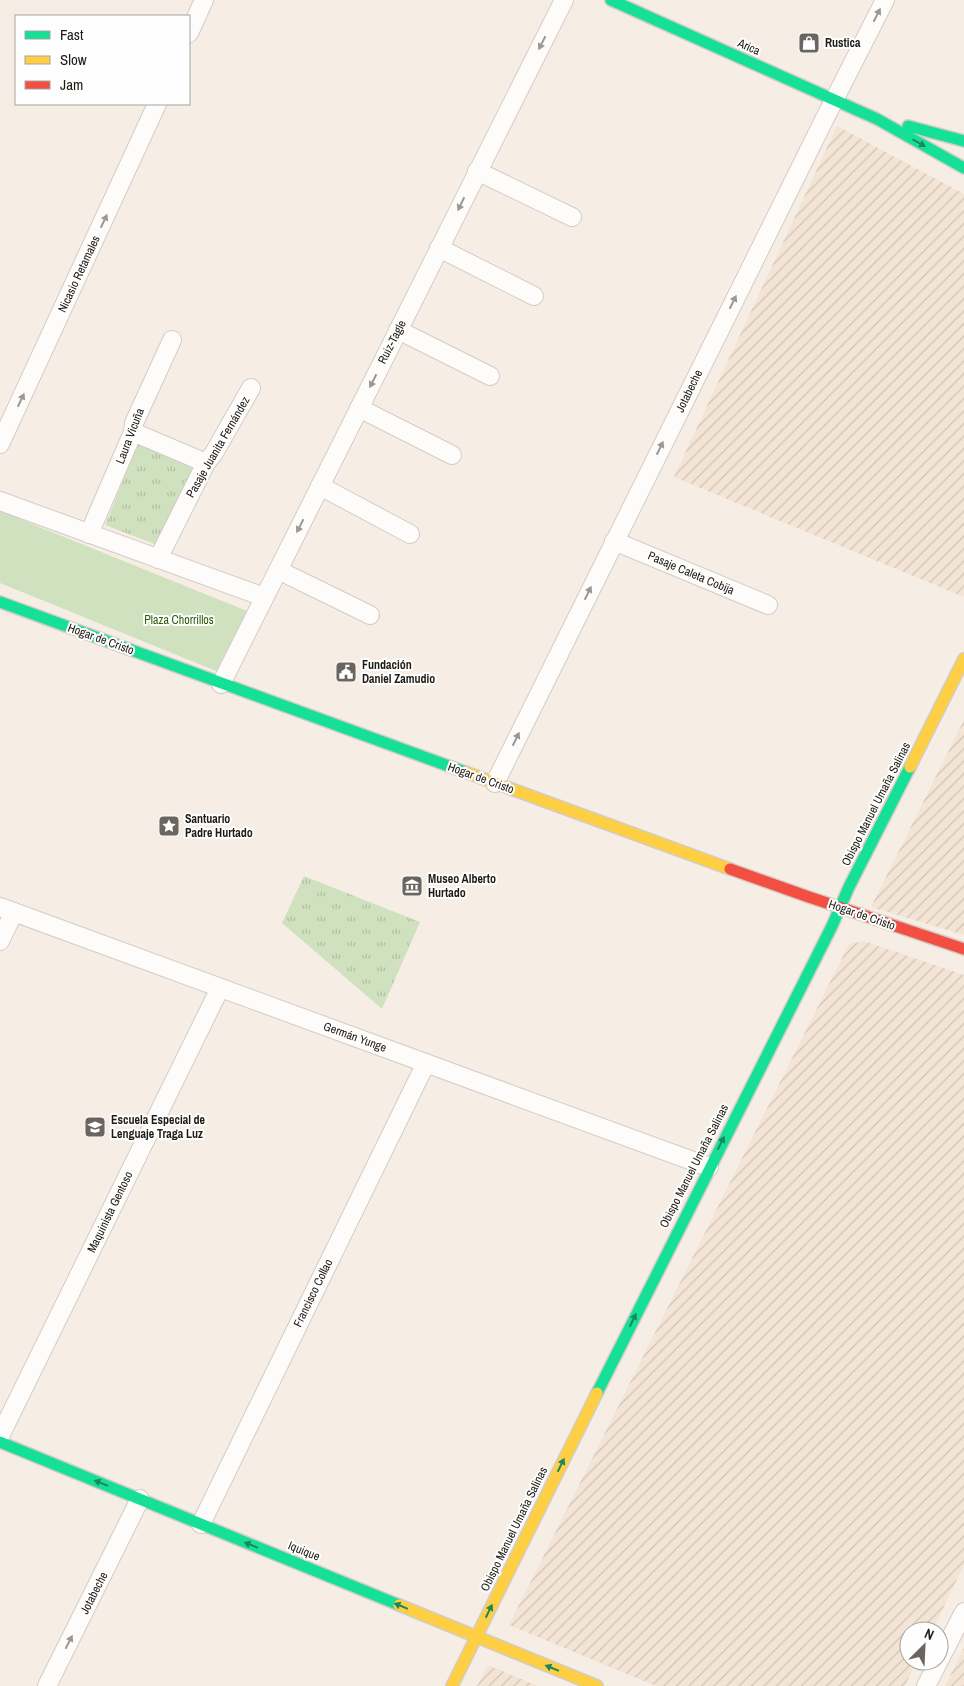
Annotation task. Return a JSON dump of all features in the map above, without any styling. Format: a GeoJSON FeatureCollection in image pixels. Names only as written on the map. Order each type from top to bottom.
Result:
{"type":"FeatureCollection","features":[{"type":"Feature","properties":{"kind":"street"},"geometry":{"type":"LineString","coordinates":[[190,31],[204,0]]}},
{"type":"Feature","properties":{"kind":"street","name":"Ruiz-Tagle"},"geometry":{"type":"LineString","coordinates":[[221,684],[477,170],[564,0]]}},
{"type":"Feature","properties":{"kind":"street","name":"Arica"},"geometry":{"type":"LineString","coordinates":[[611,0],[877,119],[964,168]]}},
{"type":"Feature","properties":{"kind":"street","name":"Jotabeche"},"geometry":{"type":"LineString","coordinates":[[495,783],[885,0]]}},
{"type":"Feature","properties":{"kind":"street","name":"Nicasio Retamales"},"geometry":{"type":"LineString","coordinates":[[0,444],[157,105]]}},
{"type":"Feature","properties":{"kind":"street","name":"Arica"},"geometry":{"type":"LineString","coordinates":[[877,119],[964,141]]}},
{"type":"Feature","properties":{"kind":"street"},"geometry":{"type":"LineString","coordinates":[[477,170],[572,217]]}},
{"type":"Feature","properties":{"kind":"street"},"geometry":{"type":"LineString","coordinates":[[439,248],[534,296]]}},
{"type":"Feature","properties":{"kind":"street"},"geometry":{"type":"LineString","coordinates":[[398,330],[490,376]]}},
{"type":"Feature","properties":{"kind":"street","name":"Laura Vicuña"},"geometry":{"type":"LineString","coordinates":[[89,534],[133,432],[134,423],[172,340]]}},
{"type":"Feature","properties":{"kind":"street","name":"Pasaje Juanita Fernández"},"geometry":{"type":"LineString","coordinates":[[158,559],[206,463],[214,453],[251,388]]}},
{"type":"Feature","properties":{"kind":"street"},"geometry":{"type":"LineString","coordinates":[[359,408],[452,455]]}},
{"type":"Feature","properties":{"kind":"street"},"geometry":{"type":"LineString","coordinates":[[133,432],[206,463]]}},
{"type":"Feature","properties":{"kind":"street"},"geometry":{"type":"LineString","coordinates":[[320,486],[410,534]]}},
{"type":"Feature","properties":{"kind":"street"},"geometry":{"type":"LineString","coordinates":[[0,502],[264,597]]}},
{"type":"Feature","properties":{"kind":"street","name":"Pasaje Caleta Cobija"},"geometry":{"type":"LineString","coordinates":[[614,541],[768,605]]}},
{"type":"Feature","properties":{"kind":"street"},"geometry":{"type":"LineString","coordinates":[[278,570],[370,615]]}},
{"type":"Feature","properties":{"kind":"street","name":"Hogar de Cristo"},"geometry":{"type":"LineString","coordinates":[[0,602],[840,908],[964,949]]}},
{"type":"Feature","properties":{"kind":"street","name":"Obispo Manuel Umaña Salinas"},"geometry":{"type":"LineString","coordinates":[[452,1686],[709,1167],[964,660]]}},
{"type":"Feature","properties":{"kind":"street"},"geometry":{"type":"LineString","coordinates":[[0,940],[7,910]]}},
{"type":"Feature","properties":{"kind":"street","name":"Germán Yunge"},"geometry":{"type":"LineString","coordinates":[[7,910],[709,1167]]}},
{"type":"Feature","properties":{"kind":"street","name":"Maquinista Gentoso"},"geometry":{"type":"LineString","coordinates":[[0,1436],[220,988]]}},
{"type":"Feature","properties":{"kind":"street","name":"Francisco Collao"},"geometry":{"type":"LineString","coordinates":[[201,1524],[426,1063]]}},
{"type":"Feature","properties":{"kind":"street","name":"Iquique"},"geometry":{"type":"LineString","coordinates":[[0,1442],[597,1686]]}},
{"type":"Feature","properties":{"kind":"street","name":"Jotabeche"},"geometry":{"type":"LineString","coordinates":[[47,1686],[140,1499]]}},
{"type":"Feature","properties":{"kind":"street"},"geometry":{"type":"LineString","coordinates":[[926,1686],[964,1612]]}},
{"type":"Feature","properties":{"kind":"shaded area"},"geometry":{"type":"Polygon","coordinates":[[[837,126],[964,194],[964,597],[674,477],[837,126]]]}},
{"type":"Feature","properties":{"kind":"shaded area"},"geometry":{"type":"Polygon","coordinates":[[[964,720],[964,935],[871,907],[964,720]]]}},
{"type":"Feature","properties":{"kind":"shaded area"},"geometry":{"type":"Polygon","coordinates":[[[864,941],[964,975],[964,1565],[937,1621],[899,1621],[899,1671],[912,1671],[905,1686],[656,1686],[509,1625],[849,944],[864,941]]]}},
{"type":"Feature","properties":{"kind":"shaded area"},"geometry":{"type":"Polygon","coordinates":[[[964,1648],[964,1686],[945,1686],[964,1648]]]}},
{"type":"Feature","properties":{"kind":"shaded area"},"geometry":{"type":"Polygon","coordinates":[[[488,1665],[538,1686],[477,1686],[488,1665]]]}},
{"type":"Feature","properties":{"kind":"green space"},"geometry":{"type":"Polygon","coordinates":[[[139,441],[195,464],[157,545],[105,525],[139,441]]]}},
{"type":"Feature","properties":{"kind":"green space","name":"Plaza Chorrillos"},"geometry":{"type":"Polygon","coordinates":[[[0,511],[247,611],[216,671],[0,583],[0,511]]]}},
{"type":"Feature","properties":{"kind":"green space"},"geometry":{"type":"Polygon","coordinates":[[[304,876],[420,922],[382,1009],[282,923],[304,876]]]}},
{"type":"Feature","properties":{"kind":"traffic: fast"},"geometry":{"type":"LineString","coordinates":[[611,0],[877,119],[964,168]]}},
{"type":"Feature","properties":{"kind":"traffic: fast"},"geometry":{"type":"LineString","coordinates":[[908,126],[964,141]]}},
{"type":"Feature","properties":{"kind":"traffic: fast"},"geometry":{"type":"LineString","coordinates":[[0,602],[465,772]]}},
{"type":"Feature","properties":{"kind":"traffic: fast"},"geometry":{"type":"LineString","coordinates":[[597,1393],[910,767]]}},
{"type":"Feature","properties":{"kind":"traffic: fast"},"geometry":{"type":"LineString","coordinates":[[0,1442],[399,1605]]}},
{"type":"Feature","properties":{"kind":"traffic: slow"},"geometry":{"type":"LineString","coordinates":[[910,767],[964,659]]}},
{"type":"Feature","properties":{"kind":"traffic: slow"},"geometry":{"type":"LineString","coordinates":[[465,772],[730,869]]}},
{"type":"Feature","properties":{"kind":"traffic: slow"},"geometry":{"type":"LineString","coordinates":[[452,1686],[597,1393]]}},
{"type":"Feature","properties":{"kind":"traffic: slow"},"geometry":{"type":"LineString","coordinates":[[399,1605],[597,1686]]}},
{"type":"Feature","properties":{"kind":"traffic: jam"},"geometry":{"type":"LineString","coordinates":[[730,869],[964,949]]}},
{"type":"Feature","properties":{"kind":"place","name":"Rustica"},"geometry":{"type":"Point","coordinates":[809,43]}},
{"type":"Feature","properties":{"kind":"place","name":"Fundación Daniel Zamudio"},"geometry":{"type":"Point","coordinates":[346,672]}},
{"type":"Feature","properties":{"kind":"place","name":"Santuario Padre Hurtado"},"geometry":{"type":"Point","coordinates":[169,826]}},
{"type":"Feature","properties":{"kind":"place","name":"Museo Alberto Hurtado"},"geometry":{"type":"Point","coordinates":[412,886]}},
{"type":"Feature","properties":{"kind":"place","name":"Escuela Especial de Lenguaje Traga Luz"},"geometry":{"type":"Point","coordinates":[95,1127]}}]}
